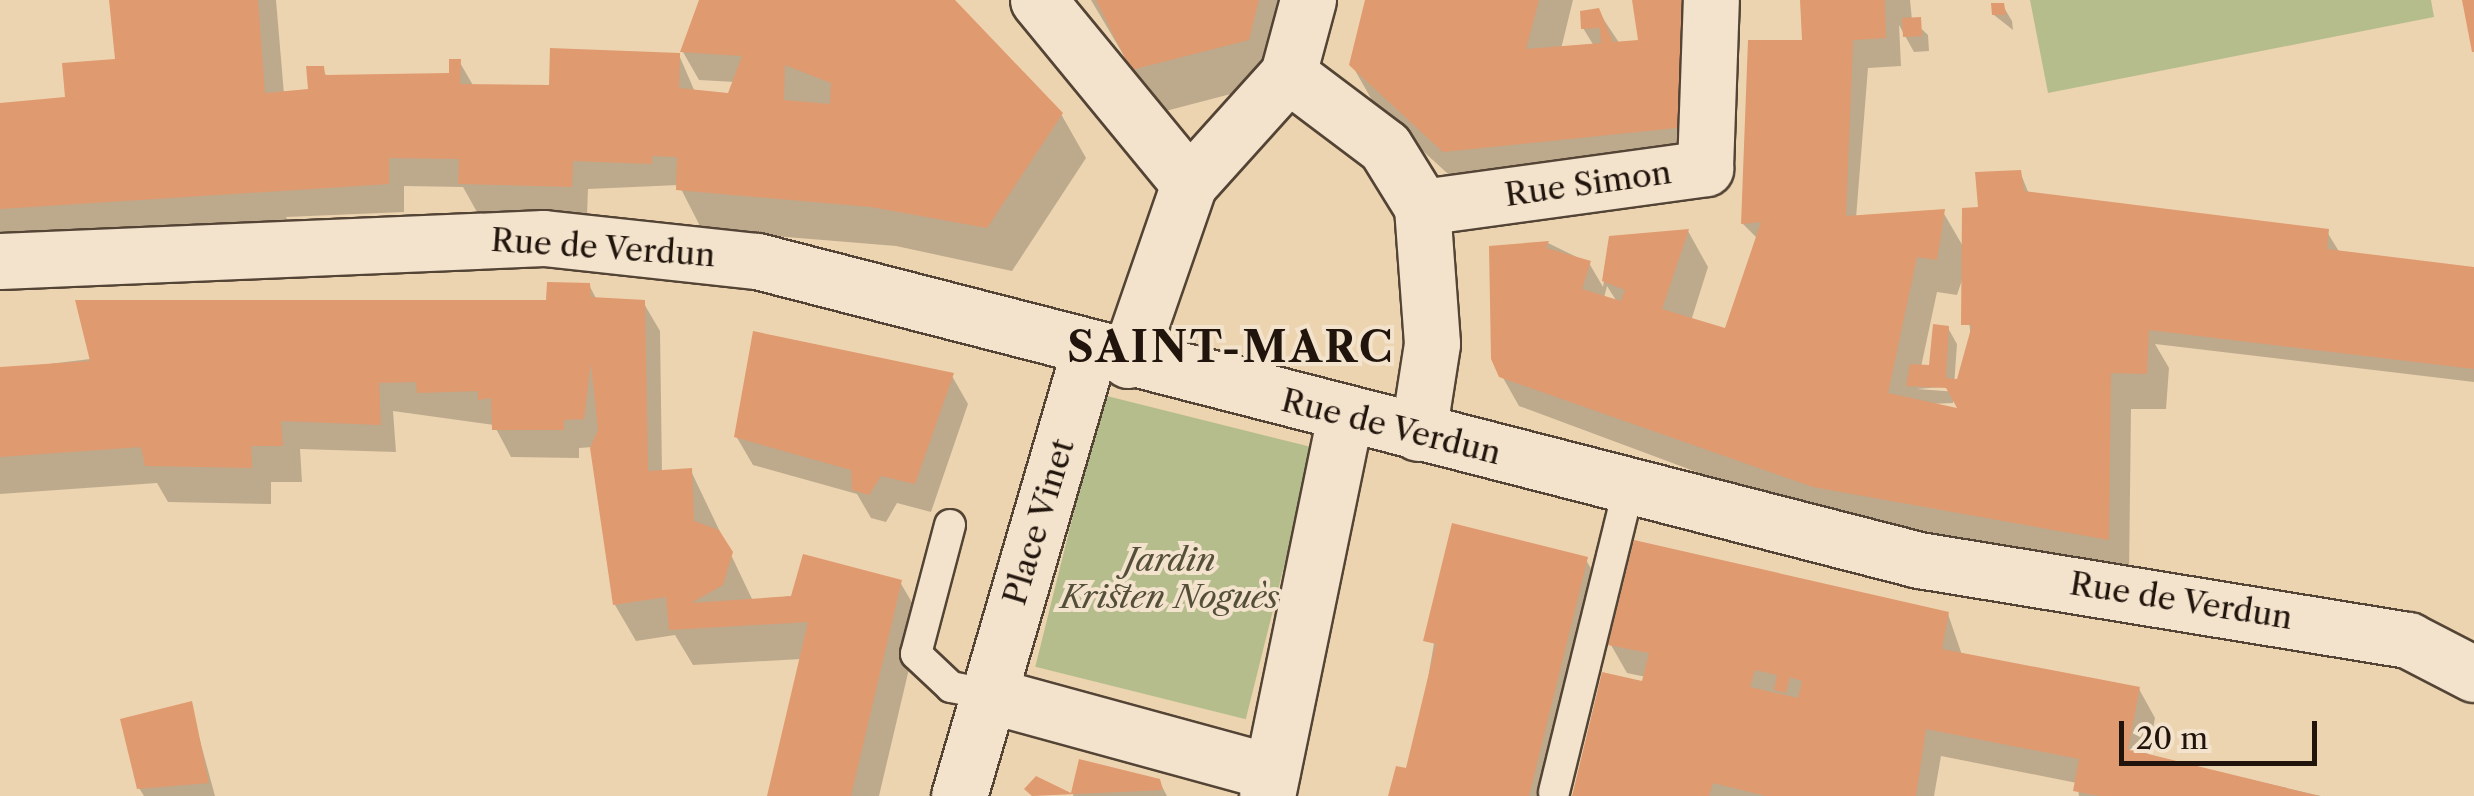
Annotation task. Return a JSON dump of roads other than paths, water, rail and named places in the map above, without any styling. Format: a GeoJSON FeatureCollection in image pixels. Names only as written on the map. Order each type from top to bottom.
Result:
{"type":"FeatureCollection","features":[{"type":"Feature","properties":{"kind":"street"},"geometry":{"type":"LineString","coordinates":[[1038,0],[1189,184],[1288,74],[1308,0]]}},
{"type":"Feature","properties":{"kind":"street","name":"Rue Simon"},"geometry":{"type":"LineString","coordinates":[[1422,207],[1705,168],[1710,0]]}},
{"type":"Feature","properties":{"kind":"street"},"geometry":{"type":"LineString","coordinates":[[1288,74],[1386,147],[1422,207],[1432,344],[1418,433]]}},
{"type":"Feature","properties":{"kind":"street","name":"Place Vinet"},"geometry":{"type":"LineString","coordinates":[[959,796],[986,694],[1109,354],[1189,184]]}},
{"type":"Feature","properties":{"kind":"street","name":"Rue de Verdun"},"geometry":{"type":"LineString","coordinates":[[0,261],[544,238],[757,261],[1344,417],[1919,560],[2408,640],[2474,674]]}},
{"type":"Feature","properties":{"kind":"street"},"geometry":{"type":"LineString","coordinates":[[986,694],[1270,784],[1344,417]]}},
{"type":"Feature","properties":{"kind":"lane"},"geometry":{"type":"LineString","coordinates":[[1554,792],[1629,487]]}},
{"type":"Feature","properties":{"kind":"lane"},"geometry":{"type":"LineString","coordinates":[[950,525],[916,654],[951,687],[986,694]]}},
{"type":"Feature","properties":{"kind":"district","name":"SAINT-MARC"},"geometry":{"type":"Point","coordinates":[1231,347]}},
{"type":"Feature","properties":{"kind":"park label","name":"Jardin Kristen Noguès"},"geometry":{"type":"Point","coordinates":[1170,580]}}]}
